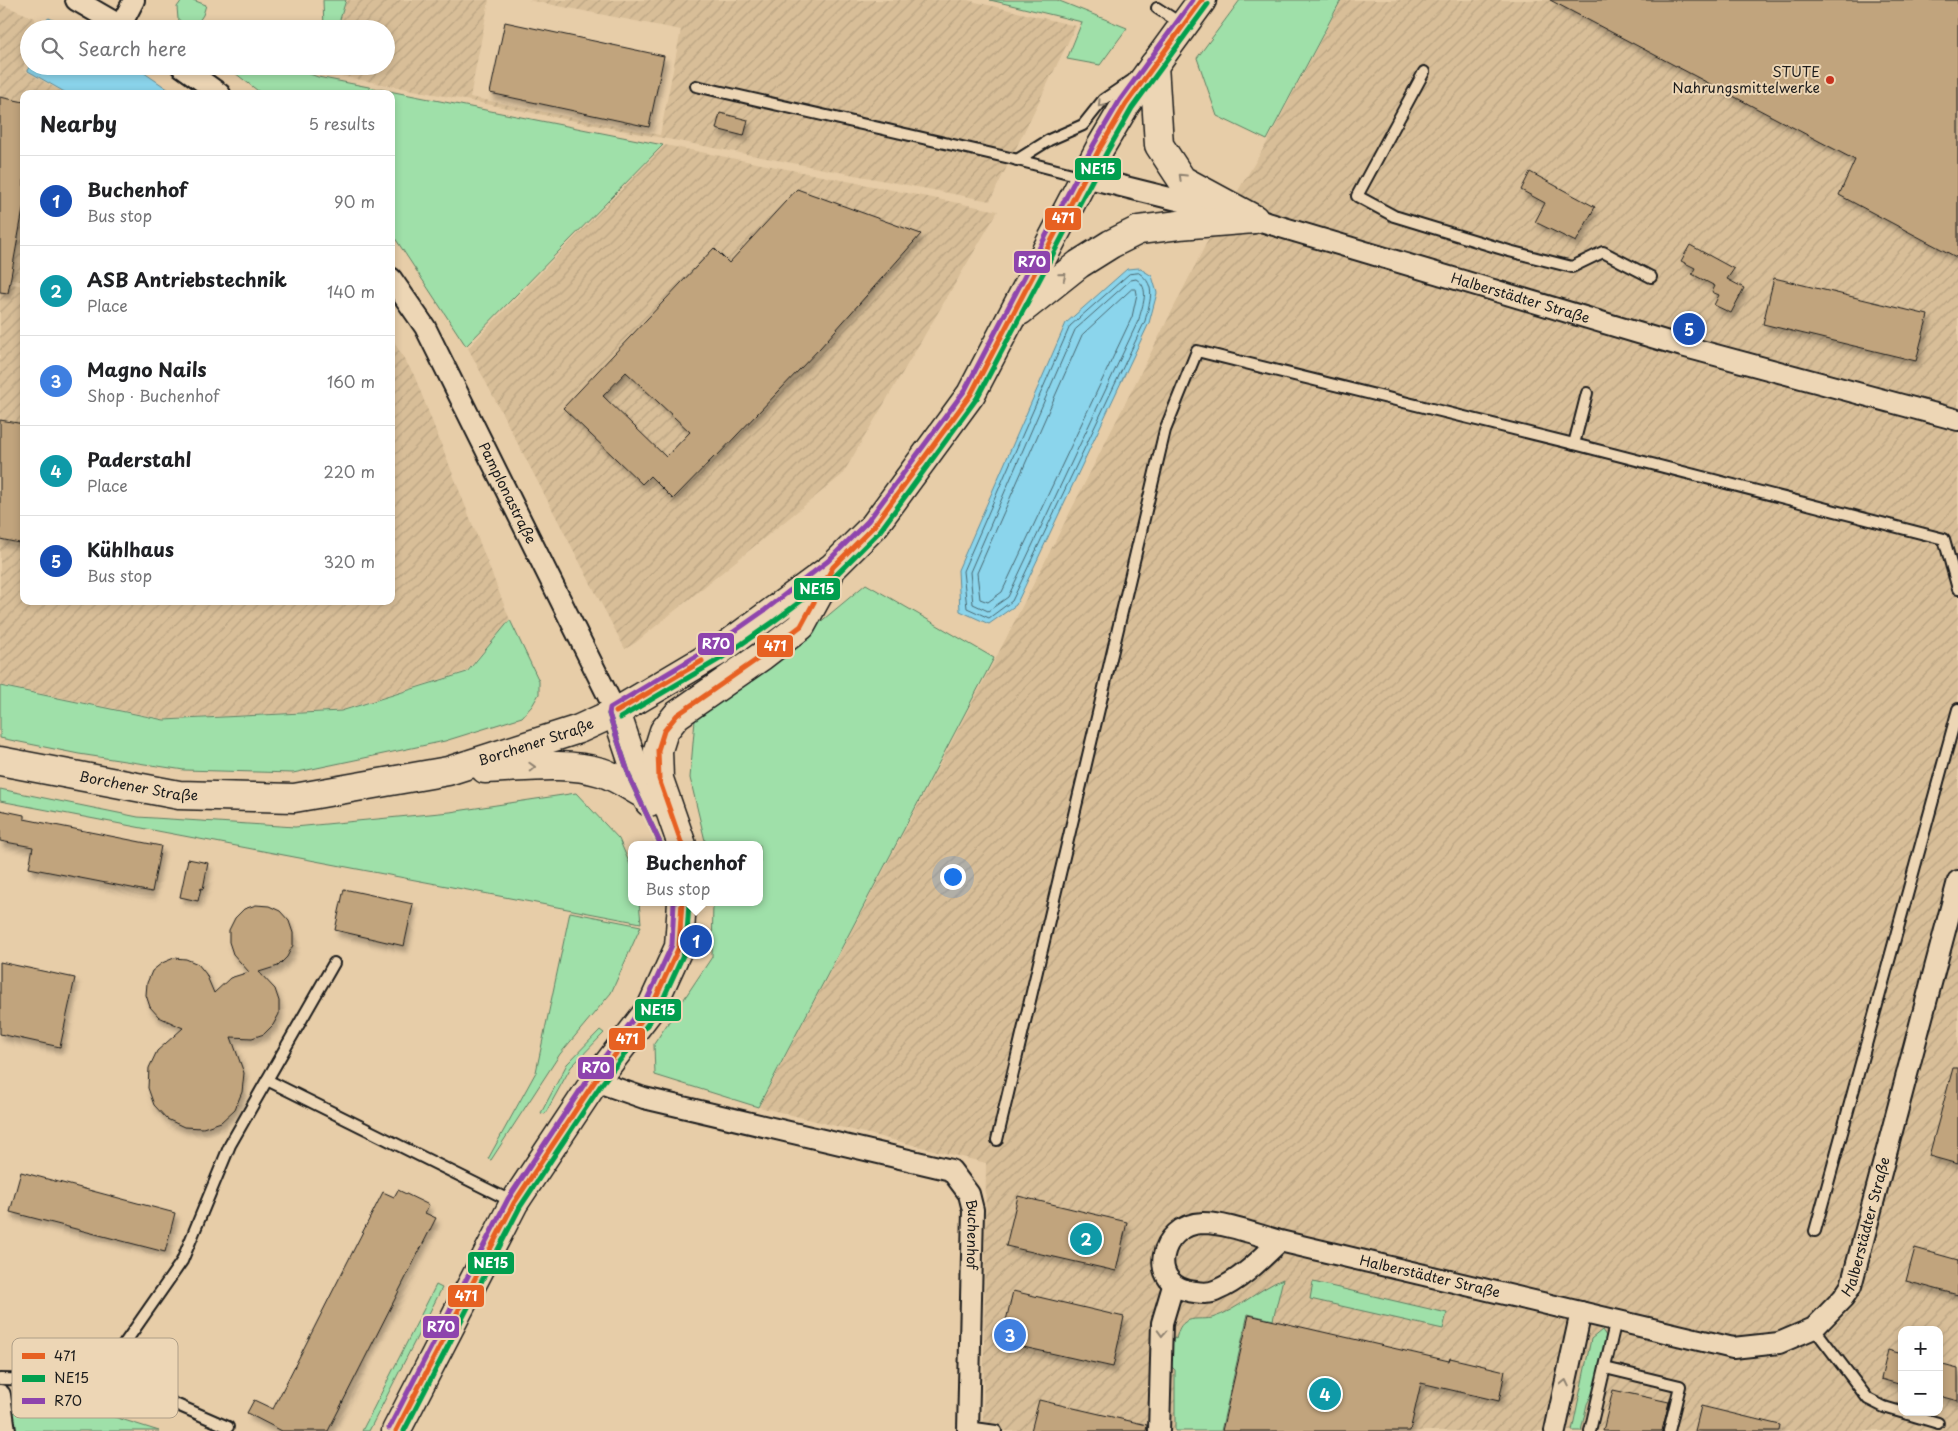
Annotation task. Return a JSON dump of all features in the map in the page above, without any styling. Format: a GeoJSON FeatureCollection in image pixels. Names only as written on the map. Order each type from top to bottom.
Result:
{"type":"FeatureCollection","features":[{"type":"Feature","properties":{"kind":"main road","name":"Borchener Straße"},"geometry":{"type":"LineString","coordinates":[[0,761],[179,795],[294,798],[448,771],[579,729],[616,712],[719,651],[833,568],[874,526],[971,394],[1100,148],[1126,104],[1202,0]]}},
{"type":"Feature","properties":{"kind":"main road"},"geometry":{"type":"LineString","coordinates":[[1154,65],[1159,145],[1182,180],[1254,219]]}},
{"type":"Feature","properties":{"kind":"main road"},"geometry":{"type":"LineString","coordinates":[[1012,318],[1079,264],[1111,244],[1139,230],[1254,219]]}},
{"type":"Feature","properties":{"kind":"main road"},"geometry":{"type":"LineString","coordinates":[[681,841],[659,779],[658,750],[664,731],[676,715],[762,656],[801,626],[833,568]]}},
{"type":"Feature","properties":{"kind":"main road"},"geometry":{"type":"LineString","coordinates":[[616,712],[638,778],[668,841]]}},
{"type":"Feature","properties":{"kind":"main road"},"geometry":{"type":"LineString","coordinates":[[448,771],[552,767],[581,768],[603,773],[646,796]]}},
{"type":"Feature","properties":{"kind":"main road"},"geometry":{"type":"LineString","coordinates":[[396,1431],[514,1203],[595,1081],[651,1008],[679,947],[682,906]]}},
{"type":"Feature","properties":{"kind":"street"},"geometry":{"type":"LineString","coordinates":[[76,0],[111,20]]}},
{"type":"Feature","properties":{"kind":"street"},"geometry":{"type":"LineString","coordinates":[[126,20],[134,0]]}},
{"type":"Feature","properties":{"kind":"street"},"geometry":{"type":"LineString","coordinates":[[194,75],[214,90]]}},
{"type":"Feature","properties":{"kind":"street","name":"Halberstädter Straße"},"geometry":{"type":"LineString","coordinates":[[1084,177],[1254,219],[1682,346],[1958,420]]}},
{"type":"Feature","properties":{"kind":"street","name":"Pamplonastraße"},"geometry":{"type":"LineString","coordinates":[[395,284],[425,327],[616,712]]}},
{"type":"Feature","properties":{"kind":"street","name":"Halberstädter Straße"},"geometry":{"type":"LineString","coordinates":[[1173,1286],[1165,1272],[1164,1252],[1172,1236],[1190,1225],[1202,1223],[1733,1348],[1779,1343],[1814,1328],[1843,1298],[1851,1286],[1958,882]]}},
{"type":"Feature","properties":{"kind":"street","name":"Buchenhof"},"geometry":{"type":"LineString","coordinates":[[595,1081],[644,1098],[951,1170],[969,1194],[973,1210],[968,1429]]}},
{"type":"Feature","properties":{"kind":"street"},"geometry":{"type":"LineString","coordinates":[[1159,1431],[1162,1323],[1173,1286],[1192,1292],[1205,1293],[1217,1291],[1248,1271],[1280,1242]]}},
{"type":"Feature","properties":{"kind":"street"},"geometry":{"type":"LineString","coordinates":[[1555,1431],[1581,1312]]}},
{"type":"Feature","properties":{"kind":"street"},"geometry":{"type":"LineString","coordinates":[[0,1395],[5,1431]]}},
{"type":"Feature","properties":{"kind":"lane"},"geometry":{"type":"LineString","coordinates":[[1157,8],[1184,25]]}},
{"type":"Feature","properties":{"kind":"lane"},"geometry":{"type":"LineString","coordinates":[[1017,160],[1049,140],[1083,124],[1103,100],[1154,65]]}},
{"type":"Feature","properties":{"kind":"lane"},"geometry":{"type":"LineString","coordinates":[[1424,72],[1357,196],[1394,216],[1509,251],[1572,267],[1603,252],[1651,277]]}},
{"type":"Feature","properties":{"kind":"lane"},"geometry":{"type":"LineString","coordinates":[[696,86],[1084,177]]}},
{"type":"Feature","properties":{"kind":"lane"},"geometry":{"type":"LineString","coordinates":[[997,1140],[1165,430],[1197,351],[1574,444],[1944,540],[1958,589]]}},
{"type":"Feature","properties":{"kind":"lane"},"geometry":{"type":"LineString","coordinates":[[1574,444],[1587,393]]}},
{"type":"Feature","properties":{"kind":"lane"},"geometry":{"type":"LineString","coordinates":[[1815,1231],[1958,709]]}},
{"type":"Feature","properties":{"kind":"lane"},"geometry":{"type":"LineString","coordinates":[[128,1338],[182,1261],[230,1145],[334,963]]}},
{"type":"Feature","properties":{"kind":"lane"},"geometry":{"type":"LineString","coordinates":[[267,1080],[514,1203]]}},
{"type":"Feature","properties":{"kind":"lane"},"geometry":{"type":"LineString","coordinates":[[1590,1431],[1616,1320]]}},
{"type":"Feature","properties":{"kind":"lane"},"geometry":{"type":"LineString","coordinates":[[1814,1328],[1868,1399],[1884,1408],[1938,1423]]}},
{"type":"Feature","properties":{"kind":"lane"},"geometry":{"type":"LineString","coordinates":[[1605,1368],[1680,1386],[1669,1431]]}},
{"type":"Feature","properties":{"kind":"lane"},"geometry":{"type":"LineString","coordinates":[[178,1405],[228,1427]]}},
{"type":"Feature","properties":{"kind":"lane"},"geometry":{"type":"LineString","coordinates":[[968,1429],[996,1431]]}},
{"type":"Feature","properties":{"kind":"shaded area"},"geometry":{"type":"Polygon","coordinates":[[[347,0],[489,0],[470,97],[660,135],[681,30],[528,0],[967,0],[1076,26],[990,201],[335,75],[395,75],[395,20],[340,20],[347,0]]]}},
{"type":"Feature","properties":{"kind":"shaded area"},"geometry":{"type":"Polygon","coordinates":[[[1342,0],[1958,0],[1958,1431],[983,1431],[986,1163],[759,1107],[997,656],[1206,244],[1268,141],[1342,0]]]}},
{"type":"Feature","properties":{"kind":"shaded area"},"geometry":{"type":"Polygon","coordinates":[[[0,4],[35,18],[34,20],[20,20],[20,75],[32,75],[59,90],[20,90],[20,281],[0,277],[0,4]]]}},
{"type":"Feature","properties":{"kind":"shaded area"},"geometry":{"type":"Polygon","coordinates":[[[665,145],[998,211],[842,475],[635,643],[625,649],[468,348],[665,145]]]}},
{"type":"Feature","properties":{"kind":"shaded area"},"geometry":{"type":"Polygon","coordinates":[[[0,282],[20,285],[20,605],[395,605],[395,344],[414,375],[510,620],[466,671],[341,710],[165,719],[0,685],[0,282]]]}},
{"type":"Feature","properties":{"kind":"green space"},"geometry":{"type":"Polygon","coordinates":[[[182,0],[193,0],[206,5],[200,20],[179,20],[177,7],[182,0]]]}},
{"type":"Feature","properties":{"kind":"green space"},"geometry":{"type":"Polygon","coordinates":[[[323,0],[346,0],[340,20],[324,20],[323,0]]]}},
{"type":"Feature","properties":{"kind":"green space"},"geometry":{"type":"Polygon","coordinates":[[[990,0],[1057,0],[1127,28],[1100,65],[1067,59],[1082,22],[990,0]]]}},
{"type":"Feature","properties":{"kind":"green space"},"geometry":{"type":"Polygon","coordinates":[[[1240,0],[1341,0],[1267,140],[1217,116],[1197,58],[1240,0]]]}},
{"type":"Feature","properties":{"kind":"green space"},"geometry":{"type":"Polygon","coordinates":[[[238,75],[313,75],[384,90],[257,90],[238,75]]]}},
{"type":"Feature","properties":{"kind":"green space"},"geometry":{"type":"Polygon","coordinates":[[[395,92],[663,145],[466,346],[395,238],[395,92]]]}},
{"type":"Feature","properties":{"kind":"green space"},"geometry":{"type":"Polygon","coordinates":[[[866,584],[994,658],[758,1107],[655,1075],[654,1044],[712,957],[713,906],[763,906],[763,841],[705,841],[690,778],[695,720],[777,658],[866,584]]]}},
{"type":"Feature","properties":{"kind":"green space"},"geometry":{"type":"Polygon","coordinates":[[[510,620],[539,681],[539,694],[532,706],[522,717],[445,741],[293,773],[184,770],[79,754],[0,738],[0,686],[164,720],[341,711],[467,672],[510,620]]]}},
{"type":"Feature","properties":{"kind":"green space"},"geometry":{"type":"Polygon","coordinates":[[[0,789],[138,817],[295,827],[450,812],[576,793],[619,839],[628,860],[628,906],[639,906],[641,923],[0,801],[0,789]]]}},
{"type":"Feature","properties":{"kind":"green space"},"geometry":{"type":"Polygon","coordinates":[[[570,912],[641,926],[611,993],[560,1054],[491,1160],[488,1159],[536,1072],[570,912]]]}},
{"type":"Feature","properties":{"kind":"green space"},"geometry":{"type":"Polygon","coordinates":[[[600,1030],[604,1033],[571,1067],[545,1114],[541,1113],[567,1064],[600,1030]]]}},
{"type":"Feature","properties":{"kind":"green space"},"geometry":{"type":"Polygon","coordinates":[[[1283,1279],[1273,1320],[1248,1314],[1221,1431],[1175,1431],[1175,1370],[1167,1362],[1174,1338],[1176,1339],[1181,1325],[1191,1320],[1212,1318],[1221,1314],[1283,1279]]]}},
{"type":"Feature","properties":{"kind":"green space"},"geometry":{"type":"Polygon","coordinates":[[[1313,1282],[1447,1313],[1443,1329],[1310,1299],[1313,1282]]]}},
{"type":"Feature","properties":{"kind":"green space"},"geometry":{"type":"Polygon","coordinates":[[[436,1285],[442,1288],[369,1431],[362,1431],[436,1285]]]}},
{"type":"Feature","properties":{"kind":"green space"},"geometry":{"type":"Polygon","coordinates":[[[1602,1330],[1608,1339],[1597,1384],[1587,1404],[1581,1431],[1572,1431],[1591,1339],[1602,1330]]]}},
{"type":"Feature","properties":{"kind":"green space"},"geometry":{"type":"Polygon","coordinates":[[[14,1418],[118,1418],[159,1431],[16,1431],[14,1418]]]}},
{"type":"Feature","properties":{"kind":"water"},"geometry":{"type":"Polygon","coordinates":[[[35,75],[147,75],[169,90],[61,90],[35,75]]]}},
{"type":"Feature","properties":{"kind":"water"},"geometry":{"type":"Polygon","coordinates":[[[1139,268],[1152,276],[1157,293],[1149,323],[1016,605],[989,624],[960,611],[958,570],[1066,323],[1127,269],[1139,268]]]}},
{"type":"Feature","properties":{"kind":"building","name":"STUTE Nahrungsmittelwerke"},"geometry":{"type":"Polygon","coordinates":[[[1550,0],[1958,0],[1958,258],[1839,195],[1855,160],[1550,0]]]}},
{"type":"Feature","properties":{"kind":"building"},"geometry":{"type":"Polygon","coordinates":[[[505,22],[664,56],[649,127],[490,93],[505,22]]]}},
{"type":"Feature","properties":{"kind":"building"},"geometry":{"type":"Polygon","coordinates":[[[0,97],[20,101],[20,226],[8,293],[0,292],[0,97]]]}},
{"type":"Feature","properties":{"kind":"building"},"geometry":{"type":"Polygon","coordinates":[[[720,113],[748,120],[744,136],[716,129],[720,113]]]}},
{"type":"Feature","properties":{"kind":"building"},"geometry":{"type":"Polygon","coordinates":[[[1530,172],[1595,207],[1576,242],[1535,222],[1545,203],[1521,190],[1530,172]]]}},
{"type":"Feature","properties":{"kind":"building"},"geometry":{"type":"Polygon","coordinates":[[[797,189],[921,234],[820,348],[716,457],[673,499],[650,476],[642,484],[563,408],[714,248],[729,263],[797,189]],[[626,372],[603,396],[666,457],[690,432],[626,372]]]}},
{"type":"Feature","properties":{"kind":"building"},"geometry":{"type":"Polygon","coordinates":[[[1690,245],[1734,269],[1727,279],[1744,288],[1731,313],[1714,305],[1719,295],[1712,292],[1715,286],[1692,274],[1695,268],[1681,261],[1690,245]]]}},
{"type":"Feature","properties":{"kind":"building"},"geometry":{"type":"Polygon","coordinates":[[[1774,278],[1928,315],[1916,361],[1763,324],[1774,278]]]}},
{"type":"Feature","properties":{"kind":"building"},"geometry":{"type":"Polygon","coordinates":[[[0,420],[20,423],[20,543],[0,539],[0,420]]]}},
{"type":"Feature","properties":{"kind":"building"},"geometry":{"type":"Polygon","coordinates":[[[0,810],[24,815],[24,819],[161,846],[152,892],[29,868],[33,847],[0,841],[0,810]]]}},
{"type":"Feature","properties":{"kind":"building"},"geometry":{"type":"Polygon","coordinates":[[[188,859],[208,863],[203,889],[201,888],[198,901],[180,897],[188,859]]]}},
{"type":"Feature","properties":{"kind":"building"},"geometry":{"type":"Polygon","coordinates":[[[344,889],[413,904],[404,946],[335,930],[344,889]]]}},
{"type":"Feature","properties":{"kind":"building"},"geometry":{"type":"Polygon","coordinates":[[[256,905],[269,906],[280,911],[289,921],[293,933],[293,945],[287,957],[278,966],[259,972],[275,989],[279,1001],[279,1014],[273,1025],[264,1034],[252,1038],[231,1037],[244,1073],[242,1092],[235,1109],[221,1122],[203,1128],[184,1127],[167,1119],[154,1105],[148,1088],[149,1068],[157,1051],[183,1028],[159,1017],[150,1007],[146,995],[147,983],[152,971],[162,963],[174,958],[186,959],[198,964],[206,974],[214,993],[230,978],[249,972],[233,954],[229,942],[229,930],[235,918],[244,909],[256,905]]]}},
{"type":"Feature","properties":{"kind":"building"},"geometry":{"type":"Polygon","coordinates":[[[0,962],[75,978],[60,1047],[0,1034],[0,962]]]}},
{"type":"Feature","properties":{"kind":"building"},"geometry":{"type":"Polygon","coordinates":[[[1953,1068],[1958,1068],[1958,1164],[1929,1156],[1953,1068]]]}},
{"type":"Feature","properties":{"kind":"building"},"geometry":{"type":"Polygon","coordinates":[[[21,1172],[175,1213],[165,1252],[10,1212],[21,1172]]]}},
{"type":"Feature","properties":{"kind":"building"},"geometry":{"type":"Polygon","coordinates":[[[398,1190],[429,1205],[425,1213],[436,1218],[328,1431],[282,1431],[247,1413],[254,1400],[273,1409],[383,1192],[394,1197],[398,1190]]]}},
{"type":"Feature","properties":{"kind":"building"},"geometry":{"type":"Polygon","coordinates":[[[1018,1196],[1127,1222],[1116,1271],[1006,1246],[1018,1196]]]}},
{"type":"Feature","properties":{"kind":"building"},"geometry":{"type":"Polygon","coordinates":[[[1915,1248],[1958,1260],[1958,1295],[1906,1281],[1915,1248]]]}},
{"type":"Feature","properties":{"kind":"building"},"geometry":{"type":"Polygon","coordinates":[[[1013,1291],[1124,1317],[1113,1367],[1001,1342],[1013,1291]]]}},
{"type":"Feature","properties":{"kind":"building"},"geometry":{"type":"Polygon","coordinates":[[[1249,1315],[1449,1361],[1450,1358],[1505,1371],[1499,1401],[1421,1383],[1410,1431],[1222,1431],[1249,1315]]]}},
{"type":"Feature","properties":{"kind":"building"},"geometry":{"type":"Polygon","coordinates":[[[1888,1350],[1898,1353],[1898,1384],[1881,1379],[1888,1350]]]}},
{"type":"Feature","properties":{"kind":"building"},"geometry":{"type":"Polygon","coordinates":[[[1943,1365],[1958,1369],[1958,1401],[1943,1397],[1943,1365]]]}},
{"type":"Feature","properties":{"kind":"building"},"geometry":{"type":"Polygon","coordinates":[[[1613,1390],[1669,1402],[1662,1431],[1603,1431],[1613,1390]]]}},
{"type":"Feature","properties":{"kind":"building"},"geometry":{"type":"Polygon","coordinates":[[[1039,1400],[1147,1425],[1146,1431],[1031,1431],[1039,1400]]]}},
{"type":"Feature","properties":{"kind":"building"},"geometry":{"type":"Polygon","coordinates":[[[1701,1406],[1780,1425],[1779,1431],[1695,1431],[1701,1406]]]}},
{"type":"Feature","properties":{"kind":"transit line","name":"R70"},"geometry":{"type":"LineString","coordinates":[[659,841],[631,781],[609,714],[610,708],[715,645],[765,610],[828,561],[868,521],[965,390],[1094,144],[1120,100],[1193,0]]}},
{"type":"Feature","properties":{"kind":"transit line","name":"471"},"geometry":{"type":"LineString","coordinates":[[681,841],[659,779],[658,750],[664,731],[677,715],[762,656],[801,626],[833,567],[874,526],[971,394],[1100,148],[1126,104],[1202,0]]}},
{"type":"Feature","properties":{"kind":"transit line","name":"NE15"},"geometry":{"type":"LineString","coordinates":[[620,718],[723,657],[773,622],[838,573],[880,531],[977,398],[1132,108],[1208,4]]}},
{"type":"Feature","properties":{"kind":"transit line","name":"471"},"geometry":{"type":"LineString","coordinates":[[616,712],[702,661]]}},
{"type":"Feature","properties":{"kind":"transit line","name":"NE15"},"geometry":{"type":"LineString","coordinates":[[609,714],[631,781],[659,841]]}},
{"type":"Feature","properties":{"kind":"transit line","name":"R70"},"geometry":{"type":"LineString","coordinates":[[389,1428],[508,1199],[589,1077],[645,1004],[672,945],[674,906]]}},
{"type":"Feature","properties":{"kind":"transit line","name":"471"},"geometry":{"type":"LineString","coordinates":[[396,1431],[514,1203],[595,1081],[651,1008],[679,947],[682,906]]}},
{"type":"Feature","properties":{"kind":"transit line","name":"NE15"},"geometry":{"type":"LineString","coordinates":[[404,1431],[520,1207],[601,1085],[657,1012],[686,949],[689,906]]}},
{"type":"Feature","properties":{"kind":"place","name":"STUTE Nahrungsmittelwerke"},"geometry":{"type":"Point","coordinates":[1830,80]}},
{"type":"Feature","properties":{"kind":"place","name":"Kühlhaus"},"geometry":{"type":"Point","coordinates":[1689,329]}},
{"type":"Feature","properties":{"kind":"place","name":"Buchenhof"},"geometry":{"type":"Point","coordinates":[696,941]}},
{"type":"Feature","properties":{"kind":"place","name":"ASB Antriebstechnik"},"geometry":{"type":"Point","coordinates":[1086,1239]}},
{"type":"Feature","properties":{"kind":"place","name":"Magno Nails"},"geometry":{"type":"Point","coordinates":[1010,1335]}},
{"type":"Feature","properties":{"kind":"place","name":"Paderstahl"},"geometry":{"type":"Point","coordinates":[1325,1394]}}]}
